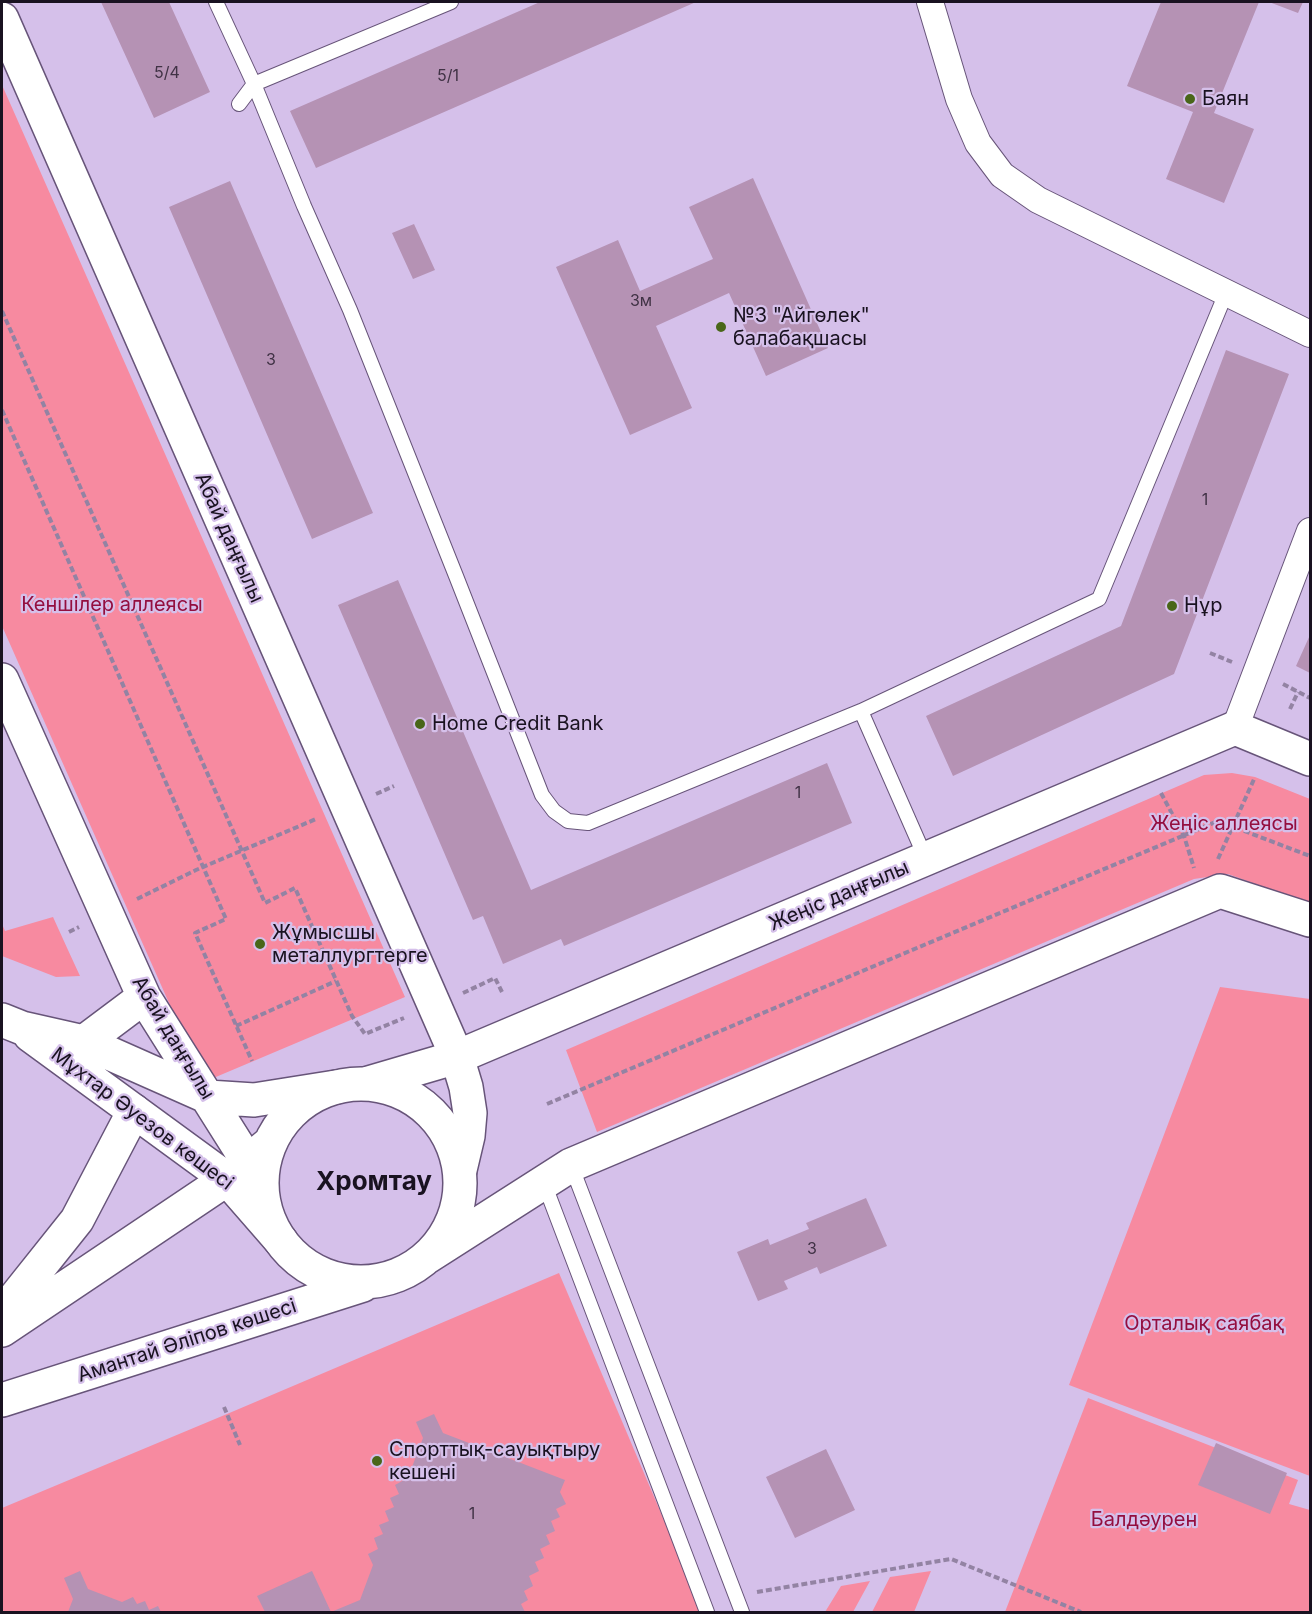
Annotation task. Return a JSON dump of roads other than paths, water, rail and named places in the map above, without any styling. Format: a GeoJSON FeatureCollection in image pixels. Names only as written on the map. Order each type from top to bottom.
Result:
{"type":"FeatureCollection","features":[{"type":"Feature","properties":{"kind":"main road","name":"Абай даңғылы"},"geometry":{"type":"LineString","coordinates":[[2,19],[457,1057],[466,1087],[470,1113],[468,1136],[460,1170]]}},
{"type":"Feature","properties":{"kind":"main road","name":"Абай даңғылы"},"geometry":{"type":"LineString","coordinates":[[2,680],[144,997],[248,1161]]}},
{"type":"Feature","properties":{"kind":"main road"},"geometry":{"type":"LineString","coordinates":[[1235,728],[1311,759]]}},
{"type":"Feature","properties":{"kind":"main road","name":"Жеңіс даңғылы"},"geometry":{"type":"LineString","coordinates":[[350,1085],[457,1057],[1235,728]]}},
{"type":"Feature","properties":{"kind":"main road"},"geometry":{"type":"LineString","coordinates":[[248,1161],[262,1171],[263,1196],[269,1220],[281,1242],[298,1259],[319,1272],[342,1280],[372,1281],[401,1273],[571,1165],[1220,891],[1311,920]]}},
{"type":"Feature","properties":{"kind":"main road"},"geometry":{"type":"LineString","coordinates":[[84,1042],[144,997]]}},
{"type":"Feature","properties":{"kind":"main road","name":"Мұхтар Әуезов көшесі"},"geometry":{"type":"LineString","coordinates":[[12,1024],[84,1042],[208,1097],[254,1100],[350,1085]]}},
{"type":"Feature","properties":{"kind":"main road","name":"Мұхтар Әуезов көшесі"},"geometry":{"type":"LineString","coordinates":[[12,1024],[134,1111],[248,1161],[281,1242]]}},
{"type":"Feature","properties":{"kind":"main road"},"geometry":{"type":"LineString","coordinates":[[2,1330],[248,1161],[286,1118],[308,1099],[350,1085],[394,1089],[418,1101],[439,1120],[453,1143],[460,1170],[459,1202],[447,1232],[427,1257]]}},
{"type":"Feature","properties":{"kind":"main road"},"geometry":{"type":"LineString","coordinates":[[2,1314],[77,1220],[134,1111]]}},
{"type":"Feature","properties":{"kind":"main road","name":"Амантай Әліпов көшесі"},"geometry":{"type":"LineString","coordinates":[[2,1400],[372,1281]]}},
{"type":"Feature","properties":{"kind":"street"},"geometry":{"type":"LineString","coordinates":[[930,2],[959,99],[978,143],[1002,176],[1038,200],[1311,334]]}},
{"type":"Feature","properties":{"kind":"street"},"geometry":{"type":"LineString","coordinates":[[1235,728],[1311,531]]}},
{"type":"Feature","properties":{"kind":"lane"},"geometry":{"type":"LineString","coordinates":[[216,2],[254,84],[350,310],[542,795],[554,811],[568,821],[588,823],[861,711],[1099,599],[1226,293]]}},
{"type":"Feature","properties":{"kind":"lane"},"geometry":{"type":"LineString","coordinates":[[239,104],[254,84],[451,2]]}},
{"type":"Feature","properties":{"kind":"lane"},"geometry":{"type":"LineString","coordinates":[[861,711],[926,859]]}},
{"type":"Feature","properties":{"kind":"lane"},"geometry":{"type":"LineString","coordinates":[[571,1165],[742,1612]]}},
{"type":"Feature","properties":{"kind":"lane"},"geometry":{"type":"LineString","coordinates":[[544,1183],[707,1612]]}},
{"type":"Feature","properties":{"kind":"place","name":"Баян"},"geometry":{"type":"Point","coordinates":[1190,99]}},
{"type":"Feature","properties":{"kind":"place","name":"№3 \"Айгөлек\" балабақшасы"},"geometry":{"type":"Point","coordinates":[721,327]}},
{"type":"Feature","properties":{"kind":"place","name":"Нұр"},"geometry":{"type":"Point","coordinates":[1172,606]}},
{"type":"Feature","properties":{"kind":"place","name":"Home Credit Bank"},"geometry":{"type":"Point","coordinates":[420,724]}},
{"type":"Feature","properties":{"kind":"place","name":"Жұмысшы металлургтерге"},"geometry":{"type":"Point","coordinates":[260,944]}},
{"type":"Feature","properties":{"kind":"place","name":"Спорттық-сауықтыру кешені"},"geometry":{"type":"Point","coordinates":[377,1461]}},
{"type":"Feature","properties":{"kind":"district","name":"Хромтау"},"geometry":{"type":"Point","coordinates":[374,1182]}},
{"type":"Feature","properties":{"kind":"park label","name":"Кеншілер аллеясы"},"geometry":{"type":"Point","coordinates":[112,605]}},
{"type":"Feature","properties":{"kind":"park label","name":"Жеңіс аллеясы"},"geometry":{"type":"Point","coordinates":[1224,824]}},
{"type":"Feature","properties":{"kind":"park label","name":"Орталық саябақ"},"geometry":{"type":"Point","coordinates":[1204,1324]}},
{"type":"Feature","properties":{"kind":"park label","name":"Балдәурен"},"geometry":{"type":"Point","coordinates":[1144,1520]}}]}
